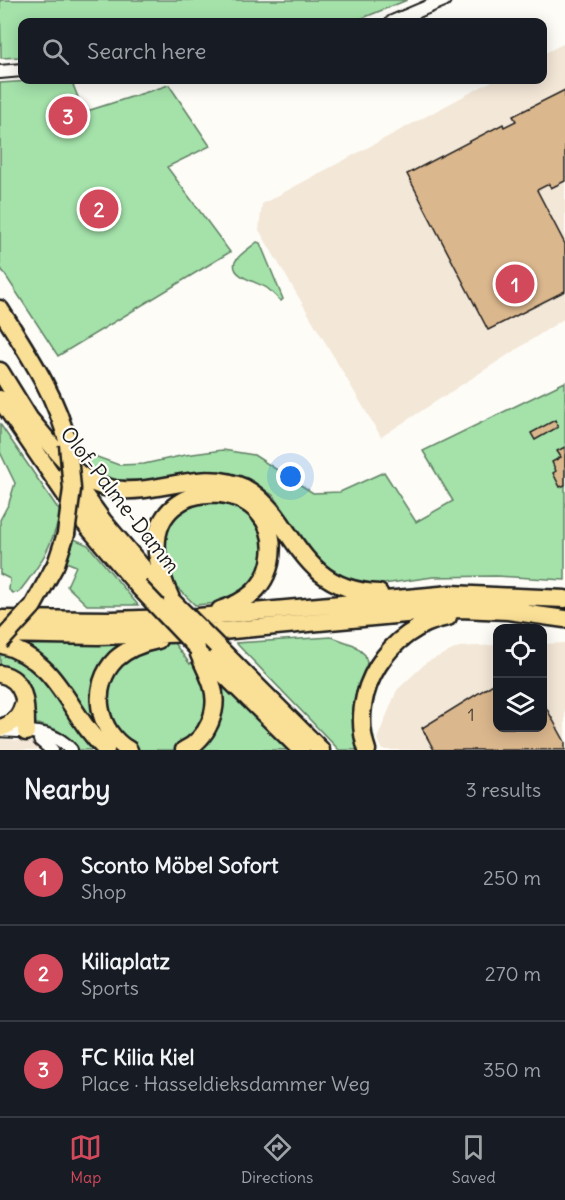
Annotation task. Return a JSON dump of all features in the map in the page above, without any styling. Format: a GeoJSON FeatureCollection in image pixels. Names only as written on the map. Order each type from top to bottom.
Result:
{"type":"FeatureCollection","features":[{"type":"Feature","properties":{"kind":"highway"},"geometry":{"type":"LineString","coordinates":[[0,309],[49,391],[62,422],[68,444],[72,489],[66,534],[56,564],[33,606],[0,643],[27,656],[46,670],[87,729],[106,750]]}},
{"type":"Feature","properties":{"kind":"highway","name":"Olof-Palme-Damm"},"geometry":{"type":"LineString","coordinates":[[0,371],[28,417],[103,521],[165,592],[321,750]]}},
{"type":"Feature","properties":{"kind":"highway","name":"Olof-Palme-Damm"},"geometry":{"type":"LineString","coordinates":[[0,399],[84,522],[139,587],[198,633],[301,750]]}},
{"type":"Feature","properties":{"kind":"highway"},"geometry":{"type":"LineString","coordinates":[[28,417],[83,477],[102,487],[134,492],[194,481],[222,481],[232,483],[256,495],[274,513],[305,557],[328,580],[344,588],[365,593],[496,595],[565,599]]}},
{"type":"Feature","properties":{"kind":"highway"},"geometry":{"type":"LineString","coordinates":[[0,619],[112,620],[198,633],[242,602],[264,580],[270,562],[271,542],[265,523],[253,508],[235,496],[215,493],[195,495],[173,509],[160,529],[157,545],[165,592]]}},
{"type":"Feature","properties":{"kind":"highway"},"geometry":{"type":"LineString","coordinates":[[129,750],[113,738],[101,716],[99,697],[106,673],[118,658],[135,647],[285,610],[425,595]]}},
{"type":"Feature","properties":{"kind":"highway"},"geometry":{"type":"LineString","coordinates":[[367,750],[362,722],[366,696],[377,665],[406,635],[428,622],[484,609]]}},
{"type":"Feature","properties":{"kind":"highway"},"geometry":{"type":"LineString","coordinates":[[0,634],[98,636],[198,633],[321,623],[406,613],[484,609],[565,619]]}},
{"type":"Feature","properties":{"kind":"highway"},"geometry":{"type":"LineString","coordinates":[[184,750],[208,727],[214,708],[212,686],[198,633]]}},
{"type":"Feature","properties":{"kind":"highway"},"geometry":{"type":"LineString","coordinates":[[0,674],[9,676],[17,682],[25,701],[31,737]]}},
{"type":"Feature","properties":{"kind":"highway"},"geometry":{"type":"LineString","coordinates":[[0,729],[18,718],[25,701]]}},
{"type":"Feature","properties":{"kind":"street"},"geometry":{"type":"LineString","coordinates":[[401,18],[444,0]]}},
{"type":"Feature","properties":{"kind":"street"},"geometry":{"type":"LineString","coordinates":[[0,72],[18,70]]}},
{"type":"Feature","properties":{"kind":"street"},"geometry":{"type":"LineString","coordinates":[[0,729],[31,737],[60,750]]}},
{"type":"Feature","properties":{"kind":"street"},"geometry":{"type":"LineString","coordinates":[[0,736],[31,737],[44,734],[57,738],[70,750]]}},
{"type":"Feature","properties":{"kind":"street"},"geometry":{"type":"LineString","coordinates":[[31,737],[52,750]]}},
{"type":"Feature","properties":{"kind":"shaded area"},"geometry":{"type":"Polygon","coordinates":[[[565,43],[565,318],[381,437],[259,230],[262,204],[487,84],[547,84],[547,52],[565,43]]]}},
{"type":"Feature","properties":{"kind":"shaded area"},"geometry":{"type":"Polygon","coordinates":[[[565,643],[565,750],[382,750],[377,739],[397,690],[427,662],[459,647],[493,645],[493,732],[547,732],[547,644],[565,643]]]}},
{"type":"Feature","properties":{"kind":"shaded area"},"geometry":{"type":"Polygon","coordinates":[[[0,739],[40,742],[55,750],[0,750],[0,739]]]}},
{"type":"Feature","properties":{"kind":"green space"},"geometry":{"type":"Polygon","coordinates":[[[0,0],[407,0],[363,18],[18,18],[18,57],[1,58],[0,0]]]}},
{"type":"Feature","properties":{"kind":"green space"},"geometry":{"type":"Polygon","coordinates":[[[0,83],[73,84],[84,112],[169,85],[210,146],[167,167],[230,252],[58,356],[0,267],[0,83]]]}},
{"type":"Feature","properties":{"kind":"green space"},"geometry":{"type":"Polygon","coordinates":[[[257,242],[260,243],[283,299],[281,301],[267,288],[237,272],[235,262],[257,242]]]}},
{"type":"Feature","properties":{"kind":"green space"},"geometry":{"type":"Polygon","coordinates":[[[565,382],[565,580],[496,576],[433,577],[383,584],[359,584],[335,573],[313,552],[274,496],[247,478],[222,472],[144,480],[118,480],[88,470],[89,454],[119,465],[144,464],[223,450],[254,455],[313,493],[340,492],[384,472],[416,522],[453,501],[423,451],[565,382]]]}},
{"type":"Feature","properties":{"kind":"green space"},"geometry":{"type":"Polygon","coordinates":[[[0,424],[61,513],[49,546],[39,564],[19,592],[13,593],[9,590],[10,579],[0,574],[0,520],[9,503],[15,483],[0,452],[0,424]]]}},
{"type":"Feature","properties":{"kind":"green space"},"geometry":{"type":"Polygon","coordinates":[[[203,497],[246,507],[265,533],[265,565],[246,593],[219,603],[195,605],[170,580],[161,541],[174,514],[203,497]]]}},
{"type":"Feature","properties":{"kind":"green space"},"geometry":{"type":"Polygon","coordinates":[[[74,539],[88,545],[138,605],[87,605],[67,586],[76,566],[66,562],[74,539]]]}},
{"type":"Feature","properties":{"kind":"green space"},"geometry":{"type":"Polygon","coordinates":[[[332,637],[354,645],[365,655],[367,663],[357,694],[354,721],[361,750],[339,750],[236,643],[332,637]]]}},
{"type":"Feature","properties":{"kind":"green space"},"geometry":{"type":"Polygon","coordinates":[[[125,643],[99,680],[121,750],[111,750],[22,645],[125,643]]]}},
{"type":"Feature","properties":{"kind":"green space"},"geometry":{"type":"Polygon","coordinates":[[[174,643],[190,664],[193,661],[209,689],[204,725],[176,750],[137,750],[126,744],[103,703],[119,662],[154,645],[174,643]]]}},
{"type":"Feature","properties":{"kind":"green space"},"geometry":{"type":"Polygon","coordinates":[[[6,652],[38,671],[98,750],[77,750],[55,729],[34,723],[31,695],[24,679],[18,672],[0,666],[0,654],[6,652]]]}},
{"type":"Feature","properties":{"kind":"green space"},"geometry":{"type":"Polygon","coordinates":[[[213,675],[292,750],[191,750],[202,741],[213,675]]]}},
{"type":"Feature","properties":{"kind":"building"},"geometry":{"type":"Polygon","coordinates":[[[565,90],[565,181],[551,188],[549,184],[537,190],[565,244],[565,291],[488,330],[407,174],[503,124],[504,127],[516,121],[513,116],[565,90]]]}},
{"type":"Feature","properties":{"kind":"building"},"geometry":{"type":"Polygon","coordinates":[[[69,105],[77,122],[74,123],[78,132],[69,136],[60,110],[69,105]]]}},
{"type":"Feature","properties":{"kind":"building"},"geometry":{"type":"Polygon","coordinates":[[[555,420],[558,427],[535,440],[531,433],[555,420]]]}},
{"type":"Feature","properties":{"kind":"building"},"geometry":{"type":"Polygon","coordinates":[[[565,447],[565,485],[560,487],[553,473],[556,471],[552,462],[561,457],[557,451],[565,447]]]}},
{"type":"Feature","properties":{"kind":"building"},"geometry":{"type":"Polygon","coordinates":[[[493,684],[493,732],[547,732],[547,709],[565,742],[565,750],[434,750],[422,728],[493,684]]]}},
{"type":"Feature","properties":{"kind":"place","name":"FC Kilia Kiel"},"geometry":{"type":"Point","coordinates":[68,116]}},
{"type":"Feature","properties":{"kind":"place","name":"Kiliaplatz"},"geometry":{"type":"Point","coordinates":[99,209]}},
{"type":"Feature","properties":{"kind":"place","name":"Sconto Möbel Sofort"},"geometry":{"type":"Point","coordinates":[515,284]}}]}
